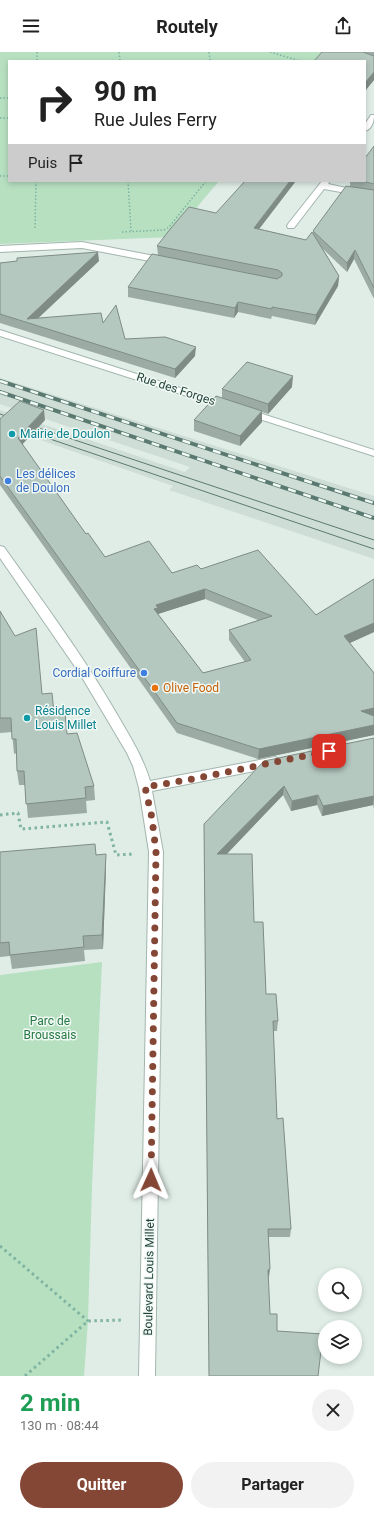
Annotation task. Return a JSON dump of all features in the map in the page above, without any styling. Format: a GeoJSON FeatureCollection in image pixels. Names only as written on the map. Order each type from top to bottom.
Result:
{"type":"FeatureCollection","features":[{"type":"Feature","properties":{"kind":"street"},"geometry":{"type":"LineString","coordinates":[[366,128],[374,117]]}},
{"type":"Feature","properties":{"kind":"street"},"geometry":{"type":"LineString","coordinates":[[291,226],[325,183],[374,196]]}},
{"type":"Feature","properties":{"kind":"street"},"geometry":{"type":"LineString","coordinates":[[0,249],[82,245],[175,264]]}},
{"type":"Feature","properties":{"kind":"street","name":"Rue des Forges"},"geometry":{"type":"LineString","coordinates":[[0,333],[374,453]]}},
{"type":"Feature","properties":{"kind":"street","name":"Boulevard Louis Millet"},"geometry":{"type":"LineString","coordinates":[[0,550],[58,632],[101,697],[134,754],[145,787],[152,818],[156,852],[147,1376]]}},
{"type":"Feature","properties":{"kind":"street"},"geometry":{"type":"LineString","coordinates":[[145,787],[193,779],[283,760]]}},
{"type":"Feature","properties":{"kind":"path"},"geometry":{"type":"LineString","coordinates":[[270,52],[292,60]]}},
{"type":"Feature","properties":{"kind":"path"},"geometry":{"type":"LineString","coordinates":[[35,229],[36,182]]}},
{"type":"Feature","properties":{"kind":"path"},"geometry":{"type":"LineString","coordinates":[[128,182],[131,231]]}},
{"type":"Feature","properties":{"kind":"path"},"geometry":{"type":"LineString","coordinates":[[115,232],[164,230],[169,227],[205,182]]}},
{"type":"Feature","properties":{"kind":"path"},"geometry":{"type":"LineString","coordinates":[[0,815],[18,813],[21,829],[107,822],[116,855],[156,852]]}},
{"type":"Feature","properties":{"kind":"path"},"geometry":{"type":"LineString","coordinates":[[0,1246],[88,1321]]}},
{"type":"Feature","properties":{"kind":"path"},"geometry":{"type":"LineString","coordinates":[[25,1376],[88,1321],[148,1320]]}},
{"type":"Feature","properties":{"kind":"shaded area"},"geometry":{"type":"Polygon","coordinates":[[[0,378],[374,496],[374,559],[169,490],[173,486],[0,426],[0,410],[185,472],[190,467],[0,404],[0,378]]]}},
{"type":"Feature","properties":{"kind":"green space"},"geometry":{"type":"Polygon","coordinates":[[[0,52],[326,52],[322,60],[8,60],[8,182],[218,182],[172,237],[0,244],[0,52]]]}},
{"type":"Feature","properties":{"kind":"green space","name":"Parc de Broussais"},"geometry":{"type":"Polygon","coordinates":[[[102,962],[92,1187],[88,1321],[84,1376],[0,1376],[0,975],[102,962]]]}},
{"type":"Feature","properties":{"kind":"building"},"geometry":{"type":"Polygon","coordinates":[[[322,52],[363,52],[374,56],[374,72],[366,82],[366,60],[315,60],[322,52]]]}},
{"type":"Feature","properties":{"kind":"building"},"geometry":{"type":"Polygon","coordinates":[[[374,146],[374,184],[366,182],[366,157],[374,146]]]}},
{"type":"Feature","properties":{"kind":"building"},"geometry":{"type":"Polygon","coordinates":[[[244,182],[289,182],[254,228],[306,240],[312,232],[339,276],[316,315],[272,307],[272,309],[238,302],[235,308],[128,287],[152,254],[277,279],[282,276],[282,273],[278,270],[157,246],[189,207],[216,213],[244,182]]]}},
{"type":"Feature","properties":{"kind":"building"},"geometry":{"type":"Polygon","coordinates":[[[346,186],[374,190],[374,288],[355,250],[347,263],[313,231],[346,186]]]}},
{"type":"Feature","properties":{"kind":"building"},"geometry":{"type":"Polygon","coordinates":[[[98,252],[27,319],[101,313],[103,323],[116,305],[125,339],[165,337],[196,347],[175,369],[0,314],[0,263],[17,261],[17,258],[98,252]]]}},
{"type":"Feature","properties":{"kind":"building"},"geometry":{"type":"Polygon","coordinates":[[[247,362],[293,376],[268,404],[222,389],[247,362]]]}},
{"type":"Feature","properties":{"kind":"building"},"geometry":{"type":"Polygon","coordinates":[[[216,396],[262,411],[240,436],[194,420],[216,396]]]}},
{"type":"Feature","properties":{"kind":"building"},"geometry":{"type":"Polygon","coordinates":[[[20,401],[44,410],[18,438],[86,534],[88,533],[105,557],[149,541],[172,573],[197,565],[201,569],[258,550],[316,615],[374,579],[374,623],[344,636],[374,673],[374,708],[361,711],[374,716],[374,725],[259,749],[177,723],[0,476],[0,419],[20,401]],[[205,589],[156,605],[158,608],[154,609],[203,673],[251,660],[229,630],[272,616],[205,589]]]}},
{"type":"Feature","properties":{"kind":"building","name":"Résidence Louis Millet"},"geometry":{"type":"Polygon","coordinates":[[[0,611],[15,636],[36,628],[42,694],[52,693],[54,713],[65,713],[67,734],[77,733],[94,786],[85,787],[86,798],[26,804],[24,771],[17,771],[16,739],[12,739],[11,718],[0,718],[0,611]]]}},
{"type":"Feature","properties":{"kind":"building"},"geometry":{"type":"Polygon","coordinates":[[[374,738],[374,796],[323,806],[318,795],[292,801],[284,786],[217,854],[252,854],[254,922],[263,922],[266,994],[276,994],[278,1021],[273,1021],[277,1119],[283,1118],[291,1229],[268,1229],[270,1314],[277,1314],[277,1331],[318,1334],[318,1364],[319,1364],[318,1376],[209,1376],[204,824],[264,761],[374,738]]]}},
{"type":"Feature","properties":{"kind":"building"},"geometry":{"type":"Polygon","coordinates":[[[95,844],[96,855],[106,854],[102,935],[83,936],[84,947],[10,955],[9,942],[0,943],[0,852],[95,844]]]}},
{"type":"Feature","properties":{"kind":"tram line"},"geometry":{"type":"LineString","coordinates":[[0,414],[14,419]]}},
{"type":"Feature","properties":{"kind":"tram line"},"geometry":{"type":"LineString","coordinates":[[0,422],[374,549]]}},
{"type":"Feature","properties":{"kind":"tram line"},"geometry":{"type":"LineString","coordinates":[[27,424],[374,540]]}},
{"type":"Feature","properties":{"kind":"railway"},"geometry":{"type":"LineString","coordinates":[[0,381],[374,503]]}},
{"type":"Feature","properties":{"kind":"railway"},"geometry":{"type":"LineString","coordinates":[[0,392],[374,518]]}},
{"type":"Feature","properties":{"kind":"place","name":"Mairie de Doulon"},"geometry":{"type":"Point","coordinates":[12,434]}},
{"type":"Feature","properties":{"kind":"place","name":"Les délices de Doulon"},"geometry":{"type":"Point","coordinates":[8,481]}},
{"type":"Feature","properties":{"kind":"place","name":"Cordial Coiffure"},"geometry":{"type":"Point","coordinates":[144,673]}},
{"type":"Feature","properties":{"kind":"place","name":"Olive Food"},"geometry":{"type":"Point","coordinates":[155,688]}},
{"type":"Feature","properties":{"kind":"place","name":"Résidence Louis Millet"},"geometry":{"type":"Point","coordinates":[27,718]}},
{"type":"Feature","properties":{"kind":"route"},"geometry":{"type":"LineString","coordinates":[[151,1180],[156,852],[152,818],[145,787],[193,779],[329,751]]}}]}
